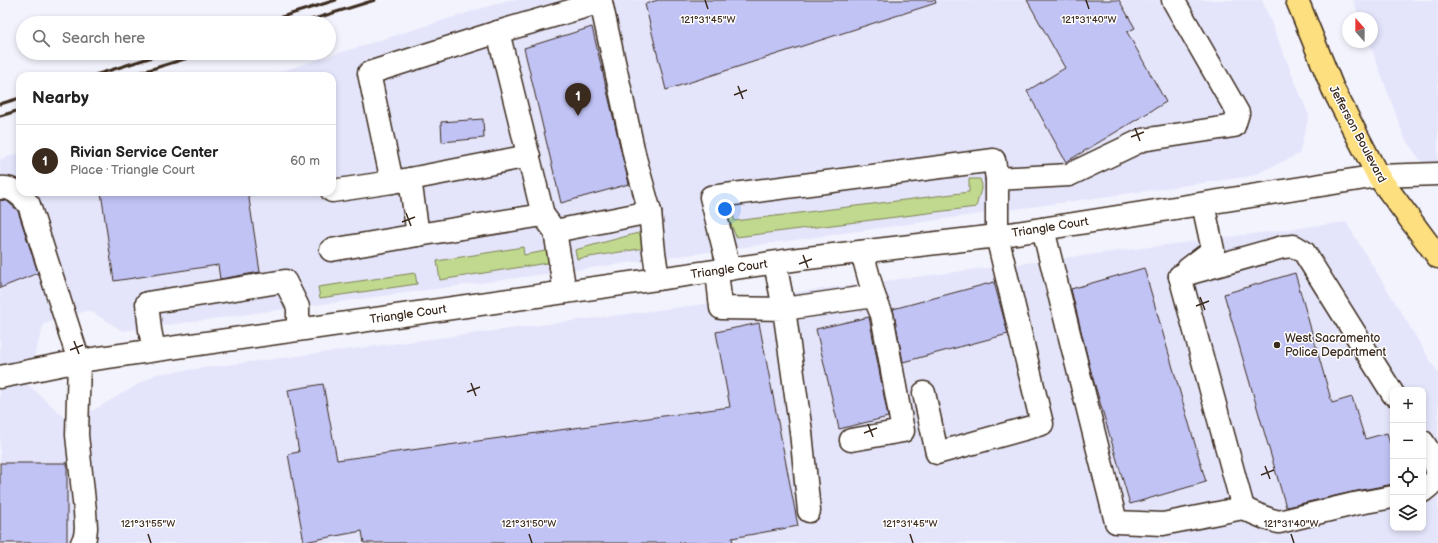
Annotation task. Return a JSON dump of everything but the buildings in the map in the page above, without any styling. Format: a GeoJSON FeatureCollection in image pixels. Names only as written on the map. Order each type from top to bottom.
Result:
{"type":"FeatureCollection","features":[{"type":"Feature","properties":{"kind":"main road","name":"Jefferson Boulevard"},"geometry":{"type":"LineString","coordinates":[[1298,0],[1333,89],[1378,176],[1438,257]]}},
{"type":"Feature","properties":{"kind":"street"},"geometry":{"type":"LineString","coordinates":[[997,178],[1069,174],[1142,140],[1234,126],[1238,113],[1174,0]]}},
{"type":"Feature","properties":{"kind":"street"},"geometry":{"type":"LineString","coordinates":[[418,235],[369,73],[498,32],[601,2],[635,158],[650,212],[658,279]]}},
{"type":"Feature","properties":{"kind":"street"},"geometry":{"type":"LineString","coordinates":[[498,32],[529,156],[549,223],[565,292]]}},
{"type":"Feature","properties":{"kind":"street"},"geometry":{"type":"LineString","coordinates":[[336,190],[401,180],[529,156]]}},
{"type":"Feature","properties":{"kind":"street"},"geometry":{"type":"LineString","coordinates":[[874,296],[784,309],[721,308],[723,270],[711,196],[994,160],[997,178],[997,236],[1042,424],[937,453],[924,393]]}},
{"type":"Feature","properties":{"kind":"street","name":"Triangle Court"},"geometry":{"type":"LineString","coordinates":[[0,376],[79,361],[298,329],[775,263],[997,236],[1378,176],[1438,174]]}},
{"type":"Feature","properties":{"kind":"street"},"geometry":{"type":"LineString","coordinates":[[0,188],[12,189],[16,192]]}},
{"type":"Feature","properties":{"kind":"street"},"geometry":{"type":"LineString","coordinates":[[21,196],[30,205],[79,361],[78,435],[86,511],[85,537],[82,543]]}},
{"type":"Feature","properties":{"kind":"street"},"geometry":{"type":"LineString","coordinates":[[1180,276],[1213,250],[1203,204]]}},
{"type":"Feature","properties":{"kind":"street"},"geometry":{"type":"LineString","coordinates":[[331,250],[418,235],[650,212]]}},
{"type":"Feature","properties":{"kind":"street"},"geometry":{"type":"LineString","coordinates":[[1043,228],[1116,522],[1163,524],[1243,508],[1268,520],[1278,522],[1354,504],[1390,498]]}},
{"type":"Feature","properties":{"kind":"street"},"geometry":{"type":"LineString","coordinates":[[1180,276],[1283,247],[1294,246],[1304,252],[1390,389]]}},
{"type":"Feature","properties":{"kind":"street"},"geometry":{"type":"LineString","coordinates":[[851,440],[903,431],[882,315],[874,296],[862,252]]}},
{"type":"Feature","properties":{"kind":"street"},"geometry":{"type":"LineString","coordinates":[[775,263],[784,309],[801,432],[809,511]]}},
{"type":"Feature","properties":{"kind":"street"},"geometry":{"type":"LineString","coordinates":[[1180,276],[1243,508]]}},
{"type":"Feature","properties":{"kind":"street"},"geometry":{"type":"LineString","coordinates":[[154,350],[147,303],[285,281],[298,307],[298,329]]}},
{"type":"Feature","properties":{"kind":"street"},"geometry":{"type":"LineString","coordinates":[[1426,447],[1438,470],[1437,478],[1426,488]]}},
{"type":"Feature","properties":{"kind":"shaded area"},"geometry":{"type":"Polygon","coordinates":[[[508,0],[1262,0],[1309,116],[1299,154],[1252,176],[702,253],[123,331],[89,310],[44,324],[26,383],[71,423],[156,374],[1346,222],[1438,373],[1438,543],[0,543],[0,159],[16,154],[16,196],[336,196],[336,72],[279,72],[317,60],[336,60],[336,54],[508,0]]]}},
{"type":"Feature","properties":{"kind":"shaded area"},"geometry":{"type":"Polygon","coordinates":[[[1353,0],[1438,0],[1438,185],[1405,139],[1371,48],[1378,48],[1378,12],[1358,12],[1353,0]]]}},
{"type":"Feature","properties":{"kind":"green space"},"geometry":{"type":"Polygon","coordinates":[[[969,179],[980,179],[982,185],[976,207],[736,237],[727,214],[728,210],[731,209],[735,221],[969,192],[969,179]]]}},
{"type":"Feature","properties":{"kind":"green space"},"geometry":{"type":"Polygon","coordinates":[[[642,232],[645,248],[577,259],[575,250],[642,232]]]}},
{"type":"Feature","properties":{"kind":"green space"},"geometry":{"type":"Polygon","coordinates":[[[523,247],[524,255],[551,250],[553,262],[440,280],[437,261],[523,247]]]}},
{"type":"Feature","properties":{"kind":"green space"},"geometry":{"type":"Polygon","coordinates":[[[415,273],[417,284],[320,298],[318,287],[415,273]]]}},
{"type":"Feature","properties":{"kind":"railway"},"geometry":{"type":"LineString","coordinates":[[285,16],[336,0]]}},
{"type":"Feature","properties":{"kind":"railway"},"geometry":{"type":"LineString","coordinates":[[324,16],[375,0]]}},
{"type":"Feature","properties":{"kind":"railway"},"geometry":{"type":"LineString","coordinates":[[105,72],[143,60]]}},
{"type":"Feature","properties":{"kind":"railway"},"geometry":{"type":"LineString","coordinates":[[142,72],[181,60]]}},
{"type":"Feature","properties":{"kind":"railway"},"geometry":{"type":"LineString","coordinates":[[0,104],[16,99]]}},
{"type":"Feature","properties":{"kind":"railway"},"geometry":{"type":"LineString","coordinates":[[0,116],[16,111]]}},
{"type":"Feature","properties":{"kind":"place","name":"Rivian Service Center"},"geometry":{"type":"Point","coordinates":[578,116]}},
{"type":"Feature","properties":{"kind":"place","name":"West Sacramento Police Department"},"geometry":{"type":"Point","coordinates":[1277,345]}}]}
